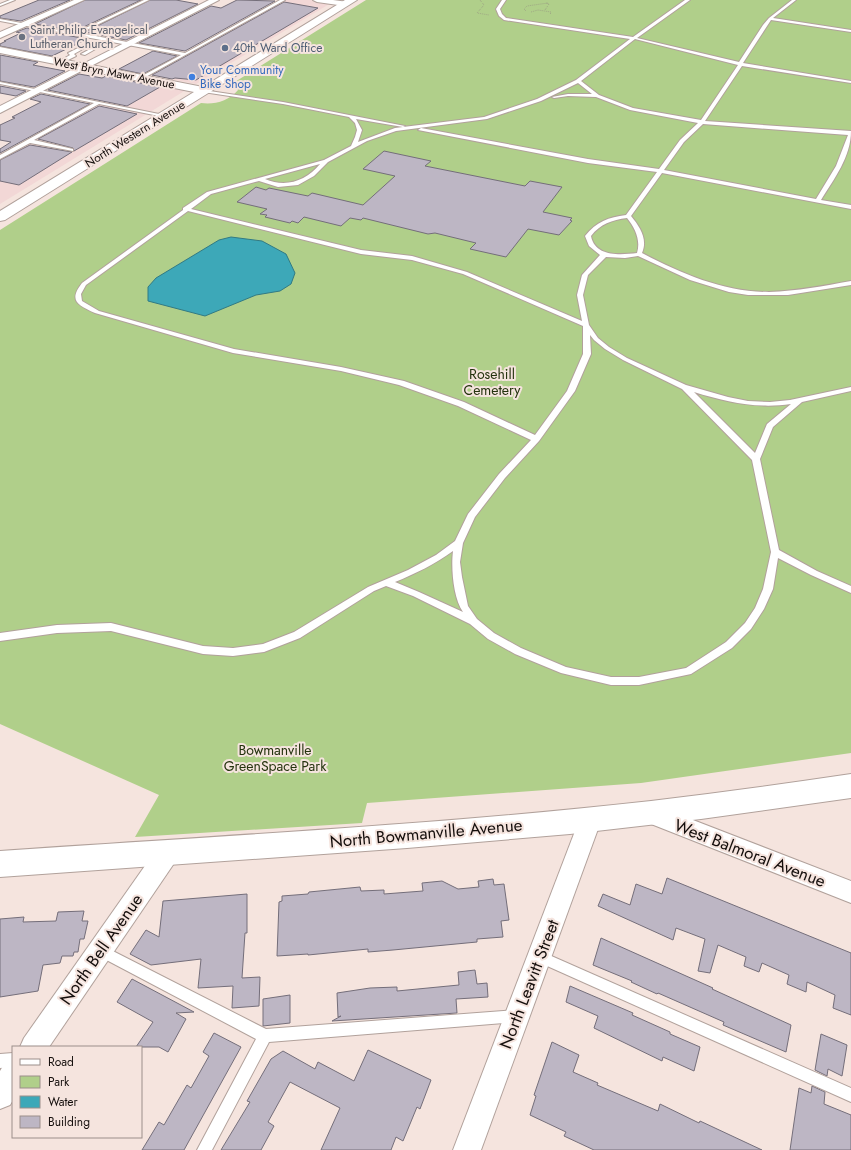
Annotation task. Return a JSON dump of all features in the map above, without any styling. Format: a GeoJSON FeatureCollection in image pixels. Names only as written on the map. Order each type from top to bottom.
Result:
{"type":"FeatureCollection","features":[{"type":"Feature","properties":{"kind":"street"},"geometry":{"type":"LineString","coordinates":[[0,35],[80,0]]}},
{"type":"Feature","properties":{"kind":"street"},"geometry":{"type":"LineString","coordinates":[[0,110],[215,0]]}},
{"type":"Feature","properties":{"kind":"street"},"geometry":{"type":"LineString","coordinates":[[317,0],[349,2]]}},
{"type":"Feature","properties":{"kind":"street","name":"North Western Avenue"},"geometry":{"type":"LineString","coordinates":[[1,216],[349,2]]}},
{"type":"Feature","properties":{"kind":"street","name":"West Bryn Mawr Avenue"},"geometry":{"type":"LineString","coordinates":[[0,50],[205,90]]}},
{"type":"Feature","properties":{"kind":"street","name":"North Bowmanville Avenue"},"geometry":{"type":"LineString","coordinates":[[0,864],[380,837],[649,813],[745,802],[851,786]]}},
{"type":"Feature","properties":{"kind":"street","name":"West Balmoral Avenue"},"geometry":{"type":"LineString","coordinates":[[649,813],[851,892]]}},
{"type":"Feature","properties":{"kind":"street","name":"North Leavitt Street"},"geometry":{"type":"LineString","coordinates":[[467,1150],[591,818]]}},
{"type":"Feature","properties":{"kind":"street","name":"North Bell Avenue"},"geometry":{"type":"LineString","coordinates":[[34,1046],[169,851]]}},
{"type":"Feature","properties":{"kind":"street"},"geometry":{"type":"LineString","coordinates":[[0,1095],[12,1077]]}},
{"type":"Feature","properties":{"kind":"lane"},"geometry":{"type":"LineString","coordinates":[[0,5],[13,0]]}},
{"type":"Feature","properties":{"kind":"lane"},"geometry":{"type":"LineString","coordinates":[[75,34],[147,0]]}},
{"type":"Feature","properties":{"kind":"lane"},"geometry":{"type":"LineString","coordinates":[[142,78],[283,0]]}},
{"type":"Feature","properties":{"kind":"lane"},"geometry":{"type":"LineString","coordinates":[[504,0],[498,9],[500,15],[505,19],[634,38],[740,64],[851,82]]}},
{"type":"Feature","properties":{"kind":"lane"},"geometry":{"type":"LineString","coordinates":[[259,179],[282,186],[295,185],[317,171],[326,162],[353,146],[385,133],[408,128],[485,118],[539,100],[578,81],[634,38],[688,0]]}},
{"type":"Feature","properties":{"kind":"lane"},"geometry":{"type":"LineString","coordinates":[[794,0],[770,19],[752,42],[740,64],[702,122],[682,141],[628,216],[602,222],[597,225],[588,236],[591,246],[604,255],[625,256],[639,254],[678,275],[718,287],[738,291],[763,294],[787,293],[851,282]]}},
{"type":"Feature","properties":{"kind":"lane"},"geometry":{"type":"LineString","coordinates":[[770,19],[851,32]]}},
{"type":"Feature","properties":{"kind":"lane"},"geometry":{"type":"LineString","coordinates":[[0,20],[185,54]]}},
{"type":"Feature","properties":{"kind":"lane"},"geometry":{"type":"LineString","coordinates":[[60,62],[74,55],[79,56],[104,43]]}},
{"type":"Feature","properties":{"kind":"lane"},"geometry":{"type":"LineString","coordinates":[[74,55],[70,54],[88,45]]}},
{"type":"Feature","properties":{"kind":"lane"},"geometry":{"type":"LineString","coordinates":[[578,81],[597,96],[632,109],[702,122],[851,133],[839,166],[818,200]]}},
{"type":"Feature","properties":{"kind":"lane"},"geometry":{"type":"LineString","coordinates":[[0,82],[164,116]]}},
{"type":"Feature","properties":{"kind":"lane"},"geometry":{"type":"LineString","coordinates":[[205,90],[230,96],[283,103],[408,128],[588,161],[659,171],[851,207]]}},
{"type":"Feature","properties":{"kind":"lane"},"geometry":{"type":"LineString","coordinates":[[539,100],[568,95],[597,96]]}},
{"type":"Feature","properties":{"kind":"lane"},"geometry":{"type":"LineString","coordinates":[[0,157],[98,102]]}},
{"type":"Feature","properties":{"kind":"lane"},"geometry":{"type":"LineString","coordinates":[[351,116],[356,120],[360,128],[358,139],[353,146]]}},
{"type":"Feature","properties":{"kind":"lane"},"geometry":{"type":"LineString","coordinates":[[29,141],[71,150]]}},
{"type":"Feature","properties":{"kind":"lane"},"geometry":{"type":"LineString","coordinates":[[326,162],[210,193],[84,284],[78,291],[77,297],[80,303],[97,312],[233,351],[348,371],[401,383],[461,404],[536,439]]}},
{"type":"Feature","properties":{"kind":"lane"},"geometry":{"type":"LineString","coordinates":[[185,210],[361,252],[412,258],[465,273],[586,325],[596,339],[625,359],[684,387],[730,400],[769,404],[799,400],[851,389]]}},
{"type":"Feature","properties":{"kind":"lane"},"geometry":{"type":"LineString","coordinates":[[628,216],[636,227],[642,243],[642,248],[639,254]]}},
{"type":"Feature","properties":{"kind":"lane"},"geometry":{"type":"LineString","coordinates":[[474,622],[464,607],[457,577],[456,562],[459,543],[471,516],[502,476],[536,439],[571,391],[587,354],[586,325],[580,295],[585,275],[604,255]]}},
{"type":"Feature","properties":{"kind":"lane"},"geometry":{"type":"LineString","coordinates":[[387,583],[416,594],[474,622],[491,636],[518,650],[558,668],[590,678],[611,681],[639,681],[663,677],[688,670],[710,658],[729,645],[748,626],[759,609],[768,589],[775,552],[756,460],[684,387]]}},
{"type":"Feature","properties":{"kind":"lane"},"geometry":{"type":"LineString","coordinates":[[756,460],[770,426],[799,400]]}},
{"type":"Feature","properties":{"kind":"lane"},"geometry":{"type":"LineString","coordinates":[[0,637],[57,629],[111,626],[203,650],[233,652],[264,648],[297,635],[371,589],[387,583],[432,561],[459,543]]}},
{"type":"Feature","properties":{"kind":"lane"},"geometry":{"type":"LineString","coordinates":[[775,552],[825,579],[851,590]]}},
{"type":"Feature","properties":{"kind":"lane"},"geometry":{"type":"LineString","coordinates":[[100,951],[265,1036],[517,1016]]}},
{"type":"Feature","properties":{"kind":"lane"},"geometry":{"type":"LineString","coordinates":[[539,956],[851,1095]]}},
{"type":"Feature","properties":{"kind":"lane"},"geometry":{"type":"LineString","coordinates":[[204,1150],[265,1036]]}},
{"type":"Feature","properties":{"kind":"lane"},"geometry":{"type":"LineString","coordinates":[[0,1061],[12,1060]]}},
{"type":"Feature","properties":{"kind":"path"},"geometry":{"type":"LineString","coordinates":[[544,2],[549,4],[545,10]]}},
{"type":"Feature","properties":{"kind":"shaded area"},"geometry":{"type":"Polygon","coordinates":[[[284,0],[336,0],[196,84],[150,75],[284,0]]]}},
{"type":"Feature","properties":{"kind":"shaded area"},"geometry":{"type":"Polygon","coordinates":[[[142,82],[186,90],[0,204],[0,158],[97,104],[101,105],[142,82]]]}},
{"type":"Feature","properties":{"kind":"green space","name":"Rosehill Cemetery"},"geometry":{"type":"Polygon","coordinates":[[[366,0],[851,0],[851,753],[641,783],[367,803],[362,823],[135,837],[159,795],[0,724],[0,230],[201,103],[216,103],[230,97],[238,90],[230,85],[366,0]]]}},
{"type":"Feature","properties":{"kind":"water"},"geometry":{"type":"Polygon","coordinates":[[[231,237],[262,241],[286,254],[295,273],[291,284],[280,291],[256,295],[205,316],[148,301],[148,287],[156,278],[219,240],[231,237]]]}},
{"type":"Feature","properties":{"kind":"building"},"geometry":{"type":"Polygon","coordinates":[[[39,0],[70,0],[21,21],[0,18],[0,16],[39,0]]]}},
{"type":"Feature","properties":{"kind":"building"},"geometry":{"type":"Polygon","coordinates":[[[85,0],[141,0],[75,31],[35,24],[85,0]]]}},
{"type":"Feature","properties":{"kind":"building"},"geometry":{"type":"Polygon","coordinates":[[[150,0],[176,0],[198,4],[126,40],[85,32],[150,0]]]}},
{"type":"Feature","properties":{"kind":"building"},"geometry":{"type":"Polygon","coordinates":[[[237,0],[275,1],[185,51],[139,43],[211,6],[221,8],[237,0]]]}},
{"type":"Feature","properties":{"kind":"building"},"geometry":{"type":"Polygon","coordinates":[[[284,2],[318,8],[196,80],[172,79],[152,75],[284,2]]]}},
{"type":"Feature","properties":{"kind":"building"},"geometry":{"type":"Polygon","coordinates":[[[27,28],[87,39],[52,56],[0,46],[0,44],[6,41],[4,41],[21,33],[16,32],[27,28]]]}},
{"type":"Feature","properties":{"kind":"building"},"geometry":{"type":"Polygon","coordinates":[[[153,51],[177,56],[143,74],[119,69],[153,51]]]}},
{"type":"Feature","properties":{"kind":"building"},"geometry":{"type":"Polygon","coordinates":[[[0,55],[38,62],[33,65],[65,71],[34,87],[0,81],[0,55]]]}},
{"type":"Feature","properties":{"kind":"building"},"geometry":{"type":"Polygon","coordinates":[[[79,74],[102,78],[106,76],[160,87],[127,106],[48,90],[79,74]]]}},
{"type":"Feature","properties":{"kind":"building"},"geometry":{"type":"Polygon","coordinates":[[[0,86],[26,91],[16,96],[0,93],[0,86]]]}},
{"type":"Feature","properties":{"kind":"building"},"geometry":{"type":"Polygon","coordinates":[[[41,94],[90,104],[0,153],[0,149],[11,142],[0,140],[0,125],[15,118],[12,117],[41,102],[30,99],[41,94]]]}},
{"type":"Feature","properties":{"kind":"building"},"geometry":{"type":"Polygon","coordinates":[[[99,106],[137,114],[74,151],[73,148],[38,139],[99,106]]]}},
{"type":"Feature","properties":{"kind":"building"},"geometry":{"type":"Polygon","coordinates":[[[30,145],[72,152],[19,185],[0,181],[0,160],[30,145]]]}},
{"type":"Feature","properties":{"kind":"building"},"geometry":{"type":"Polygon","coordinates":[[[384,151],[431,161],[425,166],[525,186],[530,181],[562,187],[543,212],[572,218],[570,220],[572,221],[559,235],[528,229],[506,257],[470,249],[476,243],[435,233],[428,234],[363,218],[361,220],[350,218],[341,226],[304,217],[298,223],[292,221],[290,223],[265,217],[267,215],[260,214],[267,209],[237,202],[256,187],[266,190],[269,188],[308,196],[312,193],[363,205],[395,176],[363,169],[384,151]]]}},
{"type":"Feature","properties":{"kind":"building"},"geometry":{"type":"Polygon","coordinates":[[[667,878],[851,953],[851,1015],[833,1008],[835,995],[807,982],[806,992],[787,984],[789,975],[762,963],[759,972],[744,966],[746,957],[718,945],[710,973],[698,971],[705,939],[676,928],[673,940],[598,906],[603,894],[630,905],[636,884],[662,894],[667,878]]]}},
{"type":"Feature","properties":{"kind":"building"},"geometry":{"type":"Polygon","coordinates":[[[493,879],[494,885],[504,884],[509,920],[501,921],[503,937],[477,939],[477,942],[393,950],[368,952],[368,949],[308,955],[277,956],[279,902],[282,901],[282,896],[360,887],[361,891],[384,890],[384,894],[423,891],[422,883],[442,881],[458,889],[479,887],[478,881],[493,879]]]}},
{"type":"Feature","properties":{"kind":"building"},"geometry":{"type":"Polygon","coordinates":[[[247,894],[247,933],[245,933],[242,978],[260,977],[259,1006],[232,1008],[233,986],[198,988],[201,959],[151,965],[130,954],[146,930],[159,937],[163,901],[247,894]]]}},
{"type":"Feature","properties":{"kind":"building"},"geometry":{"type":"Polygon","coordinates":[[[84,911],[82,921],[88,921],[84,939],[80,939],[78,952],[74,952],[73,956],[62,956],[60,963],[43,965],[38,991],[0,997],[0,919],[24,917],[23,922],[56,921],[58,912],[84,911]]]}},
{"type":"Feature","properties":{"kind":"building"},"geometry":{"type":"Polygon","coordinates":[[[601,938],[791,1025],[786,1052],[723,1025],[724,1022],[593,965],[601,938]]]}},
{"type":"Feature","properties":{"kind":"building"},"geometry":{"type":"Polygon","coordinates":[[[475,970],[477,984],[487,983],[488,997],[456,999],[457,1013],[332,1021],[341,1016],[338,1017],[337,993],[370,988],[397,987],[397,991],[459,985],[458,972],[475,970]]]}},
{"type":"Feature","properties":{"kind":"building"},"geometry":{"type":"Polygon","coordinates":[[[132,979],[194,1012],[176,1013],[186,1019],[168,1052],[159,1047],[137,1046],[153,1022],[117,1002],[132,979]]]}},
{"type":"Feature","properties":{"kind":"building"},"geometry":{"type":"Polygon","coordinates":[[[570,986],[633,1013],[632,1015],[700,1047],[694,1071],[663,1057],[662,1061],[594,1028],[598,1016],[566,1002],[570,986]]]}},
{"type":"Feature","properties":{"kind":"building"},"geometry":{"type":"Polygon","coordinates":[[[290,995],[290,1023],[263,1026],[263,999],[290,995]]]}},
{"type":"Feature","properties":{"kind":"building"},"geometry":{"type":"Polygon","coordinates":[[[214,1033],[241,1047],[184,1150],[142,1150],[159,1122],[164,1125],[187,1085],[191,1088],[209,1056],[203,1052],[214,1033]]]}},
{"type":"Feature","properties":{"kind":"building"},"geometry":{"type":"Polygon","coordinates":[[[821,1034],[847,1045],[842,1076],[828,1069],[827,1076],[815,1070],[821,1034]]]}},
{"type":"Feature","properties":{"kind":"building"},"geometry":{"type":"Polygon","coordinates":[[[552,1042],[579,1055],[573,1072],[598,1083],[597,1085],[658,1111],[660,1104],[699,1123],[700,1121],[762,1150],[594,1150],[564,1136],[566,1132],[530,1115],[536,1096],[534,1095],[552,1042]]]}},
{"type":"Feature","properties":{"kind":"building"},"geometry":{"type":"Polygon","coordinates":[[[368,1050],[431,1080],[420,1109],[417,1107],[403,1141],[396,1137],[391,1150],[321,1150],[340,1108],[290,1082],[268,1122],[274,1126],[261,1150],[221,1150],[250,1102],[247,1101],[271,1059],[283,1051],[315,1069],[318,1062],[354,1081],[368,1050]]]}},
{"type":"Feature","properties":{"kind":"building"},"geometry":{"type":"Polygon","coordinates":[[[812,1086],[825,1092],[824,1104],[851,1115],[851,1150],[790,1150],[799,1088],[811,1093],[812,1086]]]}},
{"type":"Feature","properties":{"kind":"place","name":"Saint Philip Evangelical Lutheran Church"},"geometry":{"type":"Point","coordinates":[22,37]}},
{"type":"Feature","properties":{"kind":"place","name":"40th Ward Office"},"geometry":{"type":"Point","coordinates":[225,48]}},
{"type":"Feature","properties":{"kind":"place","name":"Your Community Bike Shop"},"geometry":{"type":"Point","coordinates":[192,77]}},
{"type":"Feature","properties":{"kind":"park label","name":"Bowmanville GreenSpace Park"},"geometry":{"type":"Point","coordinates":[275,758]}}]}
